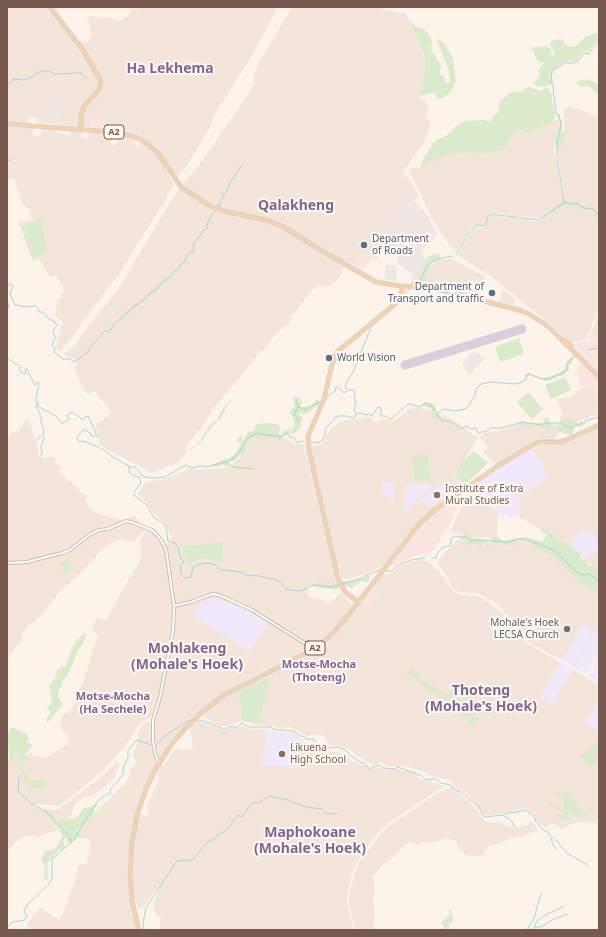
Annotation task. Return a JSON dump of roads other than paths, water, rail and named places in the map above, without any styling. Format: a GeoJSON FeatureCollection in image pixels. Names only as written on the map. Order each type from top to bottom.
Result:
{"type":"FeatureCollection","features":[{"type":"Feature","properties":{"kind":"main road"},"geometry":{"type":"LineString","coordinates":[[50,7],[83,50],[101,81],[100,90],[84,106],[81,116],[81,130]]}},
{"type":"Feature","properties":{"kind":"main road","name":"A2"},"geometry":{"type":"LineString","coordinates":[[7,124],[119,133],[138,138],[158,153],[181,186],[210,206],[228,212],[266,220],[282,226],[368,278],[385,284],[429,287],[522,311],[537,319],[558,335],[599,377]]}},
{"type":"Feature","properties":{"kind":"main road"},"geometry":{"type":"LineString","coordinates":[[358,602],[342,588],[338,579],[309,451],[308,436],[324,399],[332,365],[337,352],[396,303],[402,291],[401,286]]}},
{"type":"Feature","properties":{"kind":"main road"},"geometry":{"type":"LineString","coordinates":[[558,335],[571,345]]}},
{"type":"Feature","properties":{"kind":"main road","name":"A2"},"geometry":{"type":"LineString","coordinates":[[139,930],[131,889],[130,866],[132,842],[137,815],[159,763],[174,741],[193,720],[224,695],[314,649],[336,630],[420,522],[439,506],[496,467],[532,445],[539,442],[559,442],[566,440],[599,425]]}},
{"type":"Feature","properties":{"kind":"main road"},"geometry":{"type":"LineString","coordinates":[[352,598],[362,597]]}},
{"type":"Feature","properties":{"kind":"main road"},"geometry":{"type":"LineString","coordinates":[[352,598],[355,607]]}},
{"type":"Feature","properties":{"kind":"street"},"geometry":{"type":"LineString","coordinates":[[7,563],[27,562],[70,550],[88,535],[99,530],[108,529],[126,521],[154,531],[165,545],[172,581],[174,606],[173,632],[160,697],[153,720],[153,740],[155,753],[159,763]]}},
{"type":"Feature","properties":{"kind":"street"},"geometry":{"type":"LineString","coordinates":[[174,606],[213,594],[219,595],[252,610],[314,649]]}},
{"type":"Feature","properties":{"kind":"waterway"},"geometry":{"type":"LineString","coordinates":[[557,157],[557,144],[561,124],[559,115],[556,114],[551,80],[552,72],[563,63],[573,63],[578,61],[584,53],[589,54],[599,42]]}},
{"type":"Feature","properties":{"kind":"waterway"},"geometry":{"type":"LineString","coordinates":[[7,85],[12,82],[13,79],[23,80],[33,77],[36,73],[44,71],[50,71],[53,74],[81,73],[86,78]]}},
{"type":"Feature","properties":{"kind":"waterway"},"geometry":{"type":"LineString","coordinates":[[557,159],[562,188]]}},
{"type":"Feature","properties":{"kind":"waterway"},"geometry":{"type":"LineString","coordinates":[[7,161],[11,160]]}},
{"type":"Feature","properties":{"kind":"waterway"},"geometry":{"type":"LineString","coordinates":[[217,206],[227,191],[229,184],[242,165]]}},
{"type":"Feature","properties":{"kind":"waterway"},"geometry":{"type":"LineString","coordinates":[[562,189],[564,202]]}},
{"type":"Feature","properties":{"kind":"waterway"},"geometry":{"type":"LineString","coordinates":[[457,255],[467,235],[473,231],[473,228],[476,225],[486,226],[488,216],[491,214],[539,220],[563,203],[567,202],[569,204],[577,204],[584,208],[593,209],[599,215]]}},
{"type":"Feature","properties":{"kind":"waterway"},"geometry":{"type":"LineString","coordinates":[[7,285],[10,284],[13,286],[10,294],[15,305],[24,307],[36,306],[39,312],[43,312],[50,320],[54,320],[57,325],[53,331],[55,338],[52,345],[55,348],[54,352],[63,359],[70,359],[74,362],[87,353],[103,333],[105,331],[109,332],[115,323],[122,318],[124,314],[131,310],[133,306],[138,305],[170,277],[174,271],[179,269],[180,265],[184,262],[188,254],[193,252],[194,243],[203,230],[207,229],[208,221],[215,211]]}},
{"type":"Feature","properties":{"kind":"waterway"},"geometry":{"type":"LineString","coordinates":[[411,284],[419,281],[429,264],[436,259],[453,256]]}},
{"type":"Feature","properties":{"kind":"waterway"},"geometry":{"type":"LineString","coordinates":[[356,415],[354,410],[356,402],[354,396],[355,393],[354,390],[348,390],[345,387],[346,384],[353,372],[371,327],[399,303],[406,292],[411,288]]}},
{"type":"Feature","properties":{"kind":"waterway"},"geometry":{"type":"LineString","coordinates":[[7,302],[9,305],[7,312]]}},
{"type":"Feature","properties":{"kind":"waterway"},"geometry":{"type":"LineString","coordinates":[[588,350],[599,348]]}},
{"type":"Feature","properties":{"kind":"waterway"},"geometry":{"type":"LineString","coordinates":[[310,442],[317,443],[321,441],[324,438],[326,428],[337,416],[347,416],[353,418],[359,413],[366,415],[369,414],[372,416],[378,407],[381,408],[381,416],[386,416],[391,419],[408,404],[420,407],[426,403],[431,405],[437,414],[443,409],[454,411],[466,409],[475,396],[476,389],[481,384],[491,382],[514,384],[520,383],[526,380],[526,375],[529,374],[542,379],[551,378],[564,372],[567,368],[567,364],[575,356]]}},
{"type":"Feature","properties":{"kind":"waterway"},"geometry":{"type":"LineString","coordinates":[[7,358],[19,365],[23,374],[26,374],[25,369],[27,369],[34,384],[36,385],[37,382],[39,383],[36,399],[39,407],[56,416],[61,423],[69,419],[67,415],[72,412],[83,420],[87,416],[89,417],[97,436],[91,436],[91,434],[83,430],[78,436],[77,439],[79,442],[84,441],[106,451],[112,457],[131,467],[135,467],[141,475],[145,477],[165,477],[186,465],[192,468],[202,466],[205,467],[226,462],[235,457],[239,453],[245,441],[254,434],[281,437],[287,433],[290,437],[294,437],[297,443],[300,441],[305,442]]}},
{"type":"Feature","properties":{"kind":"waterway"},"geometry":{"type":"LineString","coordinates":[[325,401],[328,396],[335,391],[336,387],[344,393],[347,391]]}},
{"type":"Feature","properties":{"kind":"waterway"},"geometry":{"type":"LineString","coordinates":[[296,400],[298,407],[306,409],[319,402]]}},
{"type":"Feature","properties":{"kind":"waterway"},"geometry":{"type":"LineString","coordinates":[[37,403],[36,407],[40,412],[44,431],[44,439],[41,446],[42,453],[40,456]]}},
{"type":"Feature","properties":{"kind":"waterway"},"geometry":{"type":"LineString","coordinates":[[298,407],[294,414],[298,421]]}},
{"type":"Feature","properties":{"kind":"waterway"},"geometry":{"type":"LineString","coordinates":[[437,414],[442,421],[448,421],[455,424],[459,429],[466,426],[471,429],[476,428],[478,433],[491,428],[502,428],[522,422],[541,425],[546,423],[561,423],[571,428],[585,421],[599,417]]}},
{"type":"Feature","properties":{"kind":"waterway"},"geometry":{"type":"LineString","coordinates":[[35,442],[42,434]]}},
{"type":"Feature","properties":{"kind":"waterway"},"geometry":{"type":"LineString","coordinates":[[227,463],[233,467],[254,469]]}},
{"type":"Feature","properties":{"kind":"waterway"},"geometry":{"type":"LineString","coordinates":[[129,467],[129,472],[134,476],[139,477],[141,482],[134,495],[148,506],[154,518],[162,522],[166,527],[168,541],[176,544],[180,556],[184,562],[180,565],[181,574],[184,577],[191,577],[193,567],[203,563],[213,564],[221,570],[242,572],[246,575],[260,576],[270,579],[273,578],[279,581],[287,590],[301,591],[313,585],[328,587],[339,585]]}},
{"type":"Feature","properties":{"kind":"waterway"},"geometry":{"type":"LineString","coordinates":[[432,558],[436,558],[437,554],[443,547],[449,546],[451,543],[451,538],[456,536],[463,538],[464,536],[471,541],[482,540],[505,542],[516,539],[524,539],[552,549],[578,573],[584,575],[589,574],[599,581]]}},
{"type":"Feature","properties":{"kind":"waterway"},"geometry":{"type":"LineString","coordinates":[[386,571],[392,571],[398,565],[411,560],[425,558]]}},
{"type":"Feature","properties":{"kind":"waterway"},"geometry":{"type":"LineString","coordinates":[[342,584],[363,578],[366,575],[380,570]]}},
{"type":"Feature","properties":{"kind":"waterway"},"geometry":{"type":"LineString","coordinates":[[156,745],[169,733],[190,720]]}},
{"type":"Feature","properties":{"kind":"waterway"},"geometry":{"type":"LineString","coordinates":[[194,721],[204,721],[224,729],[232,726],[237,728],[242,723],[248,727],[271,727],[273,729],[293,731],[306,739],[314,739],[317,745],[320,744]]}},
{"type":"Feature","properties":{"kind":"waterway"},"geometry":{"type":"LineString","coordinates":[[7,928],[12,922],[25,920],[27,917],[24,911],[27,905],[50,883],[52,877],[52,859],[75,839],[98,801],[107,794],[110,794],[111,788],[117,783],[124,772],[123,768],[128,758],[128,751],[131,746],[137,740],[152,745]]}},
{"type":"Feature","properties":{"kind":"waterway"},"geometry":{"type":"LineString","coordinates":[[322,745],[328,748],[337,747],[346,750],[353,758],[365,763],[370,770],[373,767],[380,765],[384,768],[395,769],[398,767],[422,776],[426,780],[436,779],[441,783],[451,785],[456,791],[461,792],[478,806],[484,817],[504,815],[507,813],[524,810],[529,812],[536,819],[535,820],[542,829],[550,834],[553,845],[557,850]]}},
{"type":"Feature","properties":{"kind":"waterway"},"geometry":{"type":"LineString","coordinates":[[19,778],[18,790],[32,804],[35,804]]}},
{"type":"Feature","properties":{"kind":"waterway"},"geometry":{"type":"LineString","coordinates":[[144,930],[143,923],[146,908],[177,861],[192,860],[209,841],[215,839],[219,834],[226,831],[238,815],[242,817],[251,804],[259,802],[269,796],[288,800],[306,807],[322,809],[325,813],[337,813]]}},
{"type":"Feature","properties":{"kind":"waterway"},"geometry":{"type":"LineString","coordinates":[[36,806],[45,811],[51,817],[69,836],[71,842]]}},
{"type":"Feature","properties":{"kind":"waterway"},"geometry":{"type":"LineString","coordinates":[[504,816],[513,822],[513,825],[516,827]]}},
{"type":"Feature","properties":{"kind":"waterway"},"geometry":{"type":"LineString","coordinates":[[553,837],[568,854],[588,865]]}},
{"type":"Feature","properties":{"kind":"waterway"},"geometry":{"type":"LineString","coordinates":[[527,930],[535,916],[542,892]]}},
{"type":"Feature","properties":{"kind":"waterway"},"geometry":{"type":"LineString","coordinates":[[533,930],[537,921],[547,914],[565,906]]}},
{"type":"Feature","properties":{"kind":"waterway"},"geometry":{"type":"LineString","coordinates":[[535,927],[541,927],[554,919],[567,914]]}},
{"type":"Feature","properties":{"kind":"place","name":"Department of Roads"},"geometry":{"type":"Point","coordinates":[364,245]}},
{"type":"Feature","properties":{"kind":"place","name":"Department of Transport and traffic"},"geometry":{"type":"Point","coordinates":[492,293]}},
{"type":"Feature","properties":{"kind":"place","name":"World Vision"},"geometry":{"type":"Point","coordinates":[329,358]}},
{"type":"Feature","properties":{"kind":"place","name":"Institute of Extra Mural Studies"},"geometry":{"type":"Point","coordinates":[437,495]}},
{"type":"Feature","properties":{"kind":"place","name":"Mohale's Hoek LECSA Church"},"geometry":{"type":"Point","coordinates":[567,629]}},
{"type":"Feature","properties":{"kind":"place","name":"Likuena High School"},"geometry":{"type":"Point","coordinates":[282,754]}},
{"type":"Feature","properties":{"kind":"district","name":"Ha Lekhema"},"geometry":{"type":"Point","coordinates":[170,69]}},
{"type":"Feature","properties":{"kind":"district","name":"Qalakheng"},"geometry":{"type":"Point","coordinates":[296,206]}},
{"type":"Feature","properties":{"kind":"district","name":"Mohlakeng (Mohale's Hoek)"},"geometry":{"type":"Point","coordinates":[187,658]}},
{"type":"Feature","properties":{"kind":"district","name":"Motse-Mocha (Thoteng)"},"geometry":{"type":"Point","coordinates":[319,671]}},
{"type":"Feature","properties":{"kind":"district","name":"Thoteng (Mohale's Hoek)"},"geometry":{"type":"Point","coordinates":[481,700]}},
{"type":"Feature","properties":{"kind":"district","name":"Motse-Mocha (Ha Sechele)"},"geometry":{"type":"Point","coordinates":[113,703]}},
{"type":"Feature","properties":{"kind":"district","name":"Maphokoane (Mohale's Hoek)"},"geometry":{"type":"Point","coordinates":[310,842]}}]}
